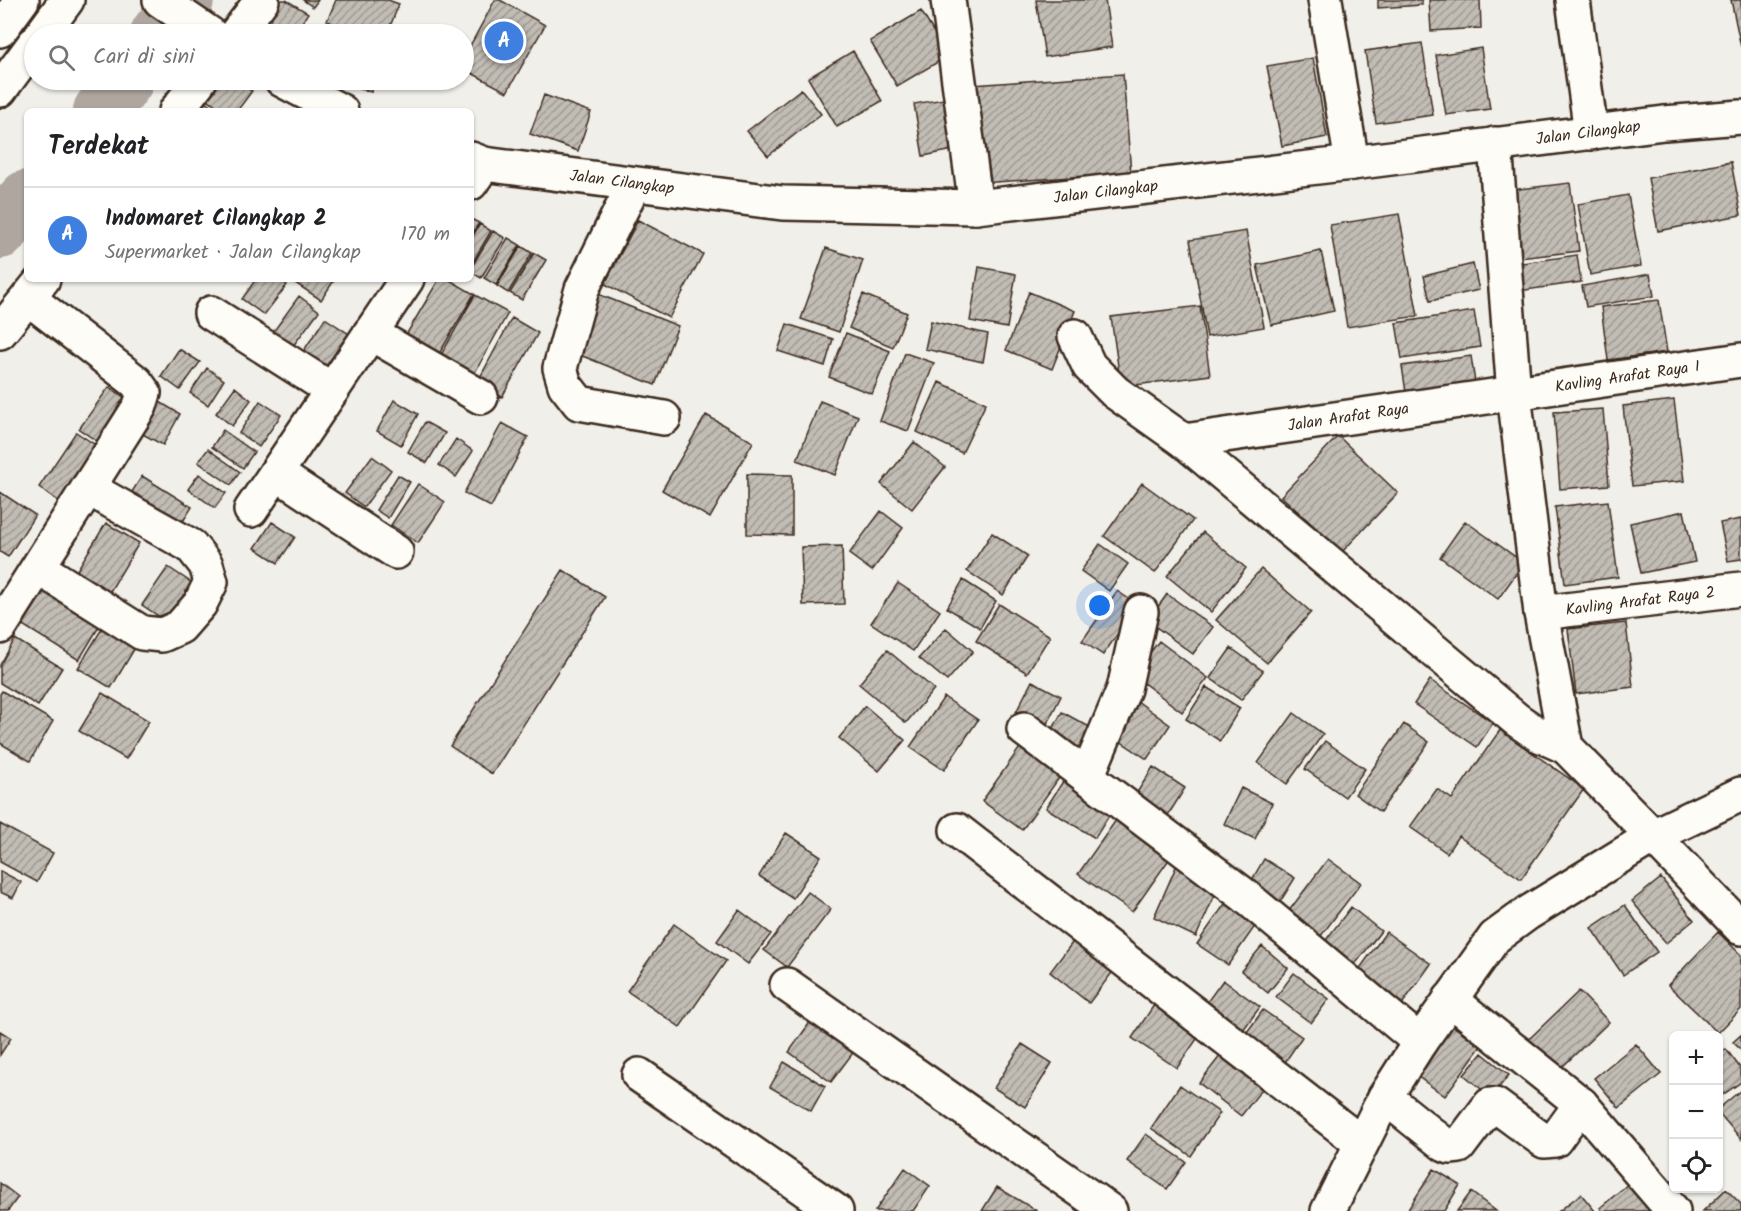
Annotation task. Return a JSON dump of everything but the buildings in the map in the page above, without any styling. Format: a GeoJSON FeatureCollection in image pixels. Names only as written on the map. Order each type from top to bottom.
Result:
{"type":"FeatureCollection","features":[{"type":"Feature","properties":{"kind":"main road"},"geometry":{"type":"LineString","coordinates":[[0,30],[22,0]]}},
{"type":"Feature","properties":{"kind":"main road"},"geometry":{"type":"LineString","coordinates":[[50,24],[68,0]]}},
{"type":"Feature","properties":{"kind":"main road"},"geometry":{"type":"LineString","coordinates":[[160,0],[195,24]]}},
{"type":"Feature","properties":{"kind":"main road"},"geometry":{"type":"LineString","coordinates":[[244,24],[262,0]]}},
{"type":"Feature","properties":{"kind":"main road"},"geometry":{"type":"LineString","coordinates":[[948,0],[976,207]]}},
{"type":"Feature","properties":{"kind":"main road"},"geometry":{"type":"LineString","coordinates":[[1325,0],[1352,163]]}},
{"type":"Feature","properties":{"kind":"main road"},"geometry":{"type":"LineString","coordinates":[[1572,0],[1591,133]]}},
{"type":"Feature","properties":{"kind":"main road"},"geometry":{"type":"LineString","coordinates":[[5,75],[24,55]]}},
{"type":"Feature","properties":{"kind":"main road"},"geometry":{"type":"LineString","coordinates":[[178,108],[192,90]]}},
{"type":"Feature","properties":{"kind":"main road"},"geometry":{"type":"LineString","coordinates":[[301,90],[335,108]]}},
{"type":"Feature","properties":{"kind":"main road","name":"Jalan Cilangkap"},"geometry":{"type":"LineString","coordinates":[[475,169],[634,184],[782,203],[976,207],[1352,163],[1664,123],[1741,117]]}},
{"type":"Feature","properties":{"kind":"main road"},"geometry":{"type":"LineString","coordinates":[[1494,144],[1514,394],[1541,613],[1566,747]]}},
{"type":"Feature","properties":{"kind":"main road"},"geometry":{"type":"LineString","coordinates":[[634,184],[582,289],[560,368],[565,385],[579,403],[664,418]]}},
{"type":"Feature","properties":{"kind":"main road"},"geometry":{"type":"LineString","coordinates":[[251,510],[405,282]]}},
{"type":"Feature","properties":{"kind":"main road"},"geometry":{"type":"LineString","coordinates":[[0,332],[35,289],[136,382],[144,393],[140,406],[0,627]]}},
{"type":"Feature","properties":{"kind":"main road"},"geometry":{"type":"LineString","coordinates":[[211,313],[332,390]]}},
{"type":"Feature","properties":{"kind":"main road"},"geometry":{"type":"LineString","coordinates":[[370,333],[481,397]]}},
{"type":"Feature","properties":{"kind":"main road"},"geometry":{"type":"LineString","coordinates":[[1076,336],[1089,366],[1109,385],[1184,441],[1517,720],[1539,735],[1566,747],[1741,928]]}},
{"type":"Feature","properties":{"kind":"main road","name":"Kavling Arafat Raya I"},"geometry":{"type":"LineString","coordinates":[[1514,394],[1741,360]]}},
{"type":"Feature","properties":{"kind":"main road","name":"Jalan Arafat Raya"},"geometry":{"type":"LineString","coordinates":[[1184,441],[1514,394]]}},
{"type":"Feature","properties":{"kind":"main road"},"geometry":{"type":"LineString","coordinates":[[276,473],[396,552]]}},
{"type":"Feature","properties":{"kind":"main road"},"geometry":{"type":"LineString","coordinates":[[39,568],[141,633],[162,635],[180,627],[200,604],[211,582],[206,565],[191,546],[88,488]]}},
{"type":"Feature","properties":{"kind":"main road","name":"Kavling Arafat Raya 2"},"geometry":{"type":"LineString","coordinates":[[1541,613],[1741,589]]}},
{"type":"Feature","properties":{"kind":"main road"},"geometry":{"type":"LineString","coordinates":[[1088,777],[1124,689],[1141,612]]}},
{"type":"Feature","properties":{"kind":"main road"},"geometry":{"type":"LineString","coordinates":[[1024,729],[1244,895],[1420,1042]]}},
{"type":"Feature","properties":{"kind":"main road"},"geometry":{"type":"LineString","coordinates":[[1328,1211],[1385,1097],[1420,1042],[1495,937],[1528,913],[1653,836],[1741,794]]}},
{"type":"Feature","properties":{"kind":"main road"},"geometry":{"type":"LineString","coordinates":[[957,830],[1361,1143]]}},
{"type":"Feature","properties":{"kind":"main road"},"geometry":{"type":"LineString","coordinates":[[786,985],[1105,1210]]}},
{"type":"Feature","properties":{"kind":"main road"},"geometry":{"type":"LineString","coordinates":[[1450,999],[1581,1104],[1673,1211]]}},
{"type":"Feature","properties":{"kind":"main road"},"geometry":{"type":"LineString","coordinates":[[639,1075],[836,1211]]}},
{"type":"Feature","properties":{"kind":"main road"},"geometry":{"type":"LineString","coordinates":[[1385,1097],[1450,1147],[1459,1146],[1490,1105],[1495,1106],[1544,1141],[1550,1142],[1555,1140],[1581,1104]]}},
{"type":"Feature","properties":{"kind":"waterway"},"geometry":{"type":"LineString","coordinates":[[167,24],[185,0]]}},
{"type":"Feature","properties":{"kind":"waterway"},"geometry":{"type":"LineString","coordinates":[[104,108],[118,90]]}},
{"type":"Feature","properties":{"kind":"waterway"},"geometry":{"type":"LineString","coordinates":[[0,230],[24,202]]}},
{"type":"Feature","properties":{"kind":"place","name":"Indomaret Cilangkap 2"},"geometry":{"type":"Point","coordinates":[504,41]}}]}
